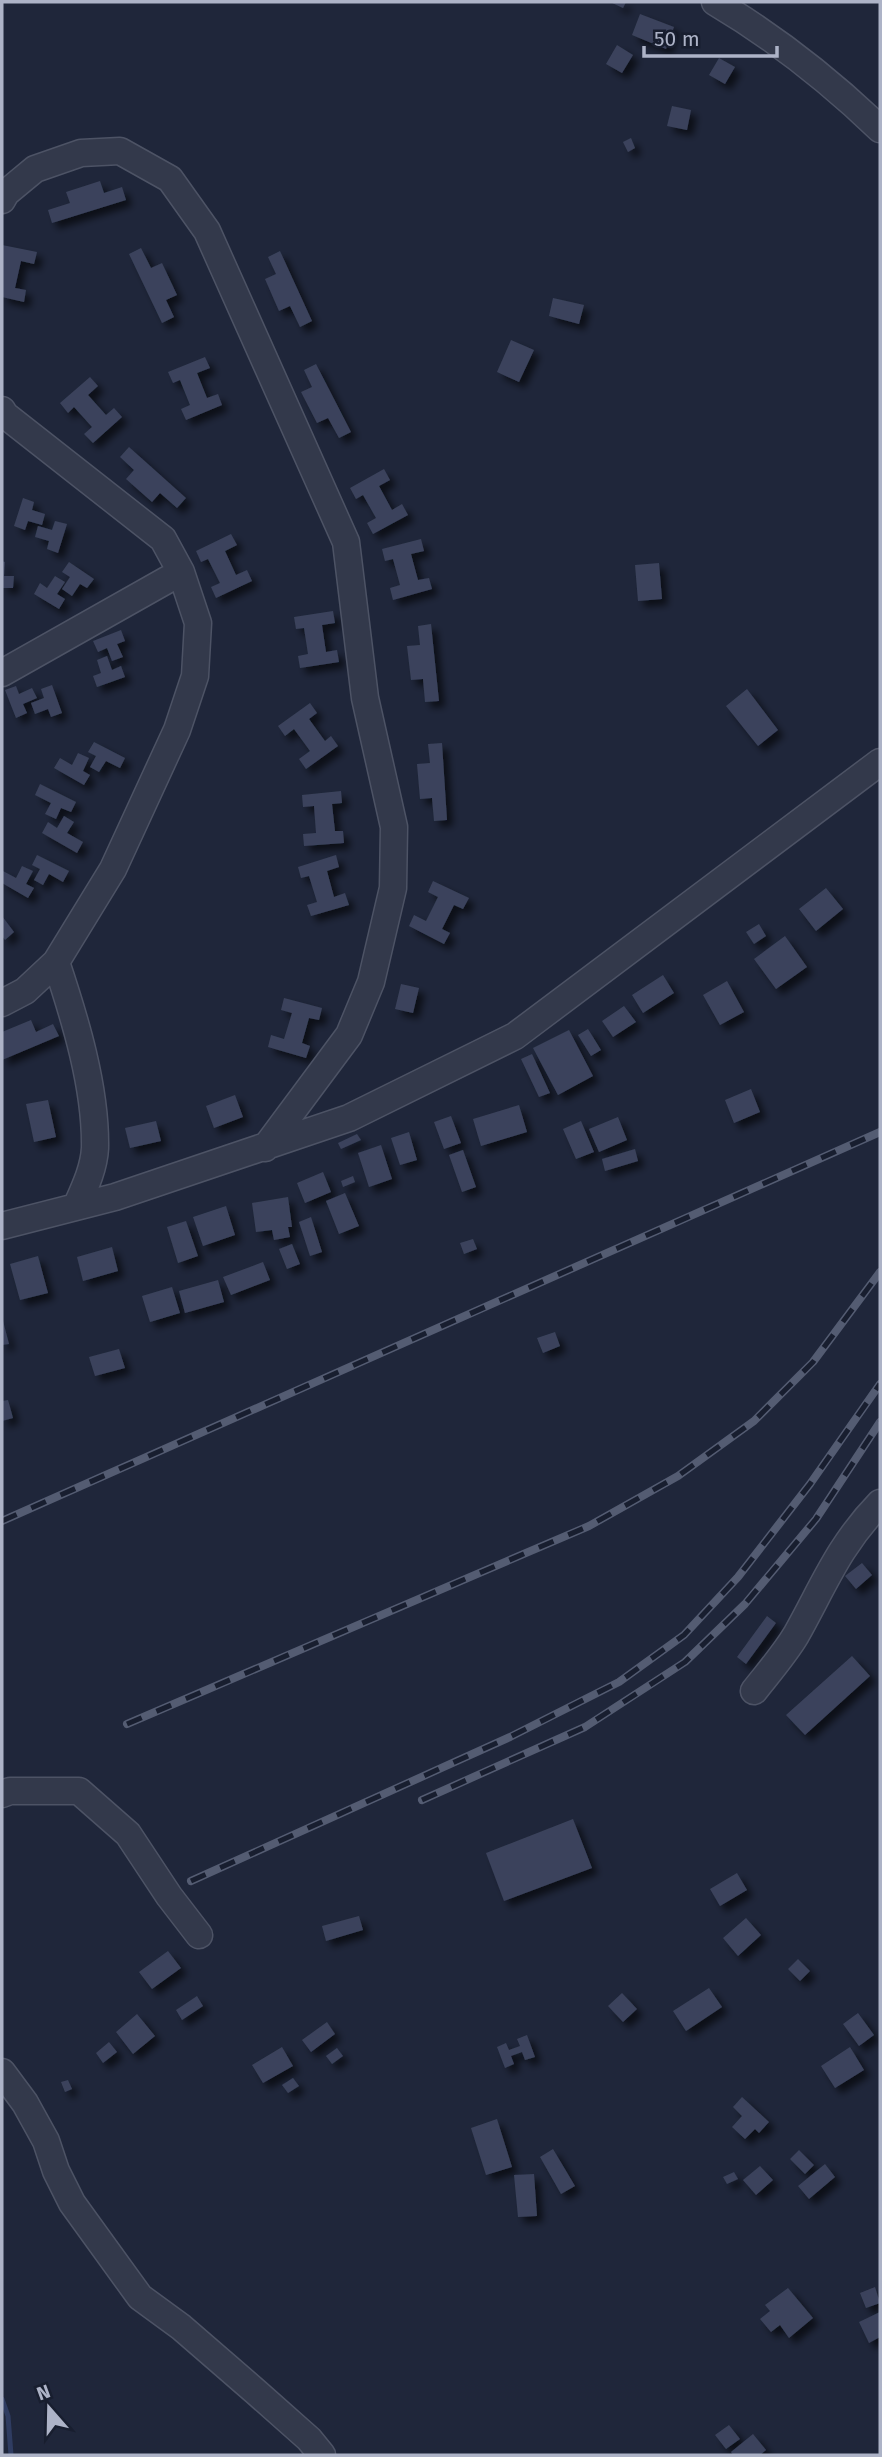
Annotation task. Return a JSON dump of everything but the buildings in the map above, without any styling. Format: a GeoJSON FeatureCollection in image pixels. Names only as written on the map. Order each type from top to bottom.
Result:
{"type":"FeatureCollection","features":[{"type":"Feature","properties":{"kind":"street"},"geometry":{"type":"LineString","coordinates":[[715,2],[746,20],[850,101],[880,129]]}},
{"type":"Feature","properties":{"kind":"street"},"geometry":{"type":"LineString","coordinates":[[2,200],[6,193],[35,169],[81,153],[120,151],[170,179],[207,231],[346,542],[365,698],[394,827],[394,888],[371,982],[349,1035],[265,1148]]}},
{"type":"Feature","properties":{"kind":"street"},"geometry":{"type":"LineString","coordinates":[[2,410],[163,539],[181,572],[198,623],[195,676],[177,730],[113,869],[56,962],[24,992],[2,1003]]}},
{"type":"Feature","properties":{"kind":"street"},"geometry":{"type":"LineString","coordinates":[[2,673],[181,572]]}},
{"type":"Feature","properties":{"kind":"street"},"geometry":{"type":"LineString","coordinates":[[2,1226],[126,1193],[348,1118],[515,1036],[880,762]]}},
{"type":"Feature","properties":{"kind":"street"},"geometry":{"type":"LineString","coordinates":[[56,962],[83,1052],[95,1148],[103,1164],[126,1193]]}},
{"type":"Feature","properties":{"kind":"street"},"geometry":{"type":"LineString","coordinates":[[77,1205],[87,1182],[95,1148]]}},
{"type":"Feature","properties":{"kind":"street"},"geometry":{"type":"LineString","coordinates":[[754,1691],[794,1638],[835,1560],[859,1525],[880,1503]]}},
{"type":"Feature","properties":{"kind":"street"},"geometry":{"type":"LineString","coordinates":[[2,1794],[10,1791],[79,1791],[128,1834],[169,1896],[199,1935]]}},
{"type":"Feature","properties":{"kind":"street"},"geometry":{"type":"LineString","coordinates":[[2,2072],[25,2103],[46,2141],[56,2171],[72,2203],[140,2297],[181,2327],[256,2392],[309,2439],[322,2455]]}},
{"type":"Feature","properties":{"kind":"waterway"},"geometry":{"type":"LineString","coordinates":[[2,2399],[8,2416],[11,2455]]}},
{"type":"Feature","properties":{"kind":"railway"},"geometry":{"type":"LineString","coordinates":[[2,1521],[880,1132]]}},
{"type":"Feature","properties":{"kind":"railway"},"geometry":{"type":"LineString","coordinates":[[127,1724],[589,1526],[678,1476],[754,1421],[813,1362],[880,1272]]}},
{"type":"Feature","properties":{"kind":"railway"},"geometry":{"type":"LineString","coordinates":[[191,1881],[510,1737],[619,1682],[684,1635],[738,1577],[810,1484],[880,1384]]}},
{"type":"Feature","properties":{"kind":"railway"},"geometry":{"type":"LineString","coordinates":[[422,1800],[585,1727],[685,1662],[745,1604],[816,1519],[880,1422]]}}]}
